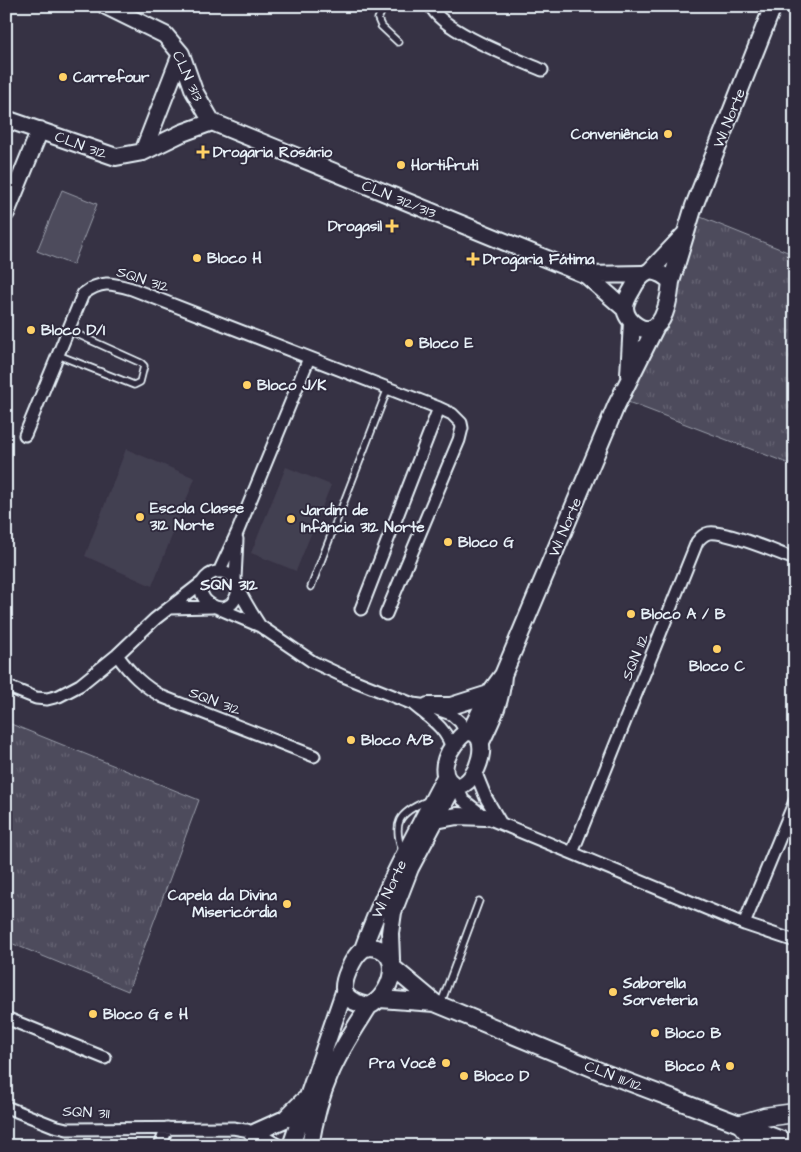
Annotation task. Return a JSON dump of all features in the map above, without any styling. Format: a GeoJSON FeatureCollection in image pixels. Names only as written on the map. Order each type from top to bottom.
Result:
{"type":"FeatureCollection","features":[{"type":"Feature","properties":{"kind":"main road"},"geometry":{"type":"LineString","coordinates":[[759,1146],[741,1124],[764,1117],[795,1114]]}},
{"type":"Feature","properties":{"kind":"street","name":"CLN 313"},"geometry":{"type":"LineString","coordinates":[[106,6],[164,35],[181,54],[194,91],[212,122]]}},
{"type":"Feature","properties":{"kind":"street"},"geometry":{"type":"LineString","coordinates":[[431,6],[432,10],[449,25],[470,38],[542,70]]}},
{"type":"Feature","properties":{"kind":"street","name":"W1 Norte"},"geometry":{"type":"LineString","coordinates":[[671,282],[694,206],[774,6]]}},
{"type":"Feature","properties":{"kind":"street"},"geometry":{"type":"LineString","coordinates":[[143,152],[181,54]]}},
{"type":"Feature","properties":{"kind":"street","name":"CLN 312"},"geometry":{"type":"LineString","coordinates":[[6,119],[116,157],[143,152],[182,132],[212,122]]}},
{"type":"Feature","properties":{"kind":"street","name":"CLN 312/313"},"geometry":{"type":"LineString","coordinates":[[212,122],[586,275],[629,316]]}},
{"type":"Feature","properties":{"kind":"street"},"geometry":{"type":"LineString","coordinates":[[6,213],[40,130]]}},
{"type":"Feature","properties":{"kind":"street","name":"W1 Norte"},"geometry":{"type":"LineString","coordinates":[[646,272],[688,230]]}},
{"type":"Feature","properties":{"kind":"street"},"geometry":{"type":"LineString","coordinates":[[646,272],[659,272],[671,282],[669,299],[661,319],[656,326],[648,330],[640,328],[629,316],[626,301],[632,290],[646,272]]}},
{"type":"Feature","properties":{"kind":"street","name":"CLN 312/313"},"geometry":{"type":"LineString","coordinates":[[586,275],[646,272]]}},
{"type":"Feature","properties":{"kind":"street","name":"SQN 312"},"geometry":{"type":"LineString","coordinates":[[25,435],[83,294],[95,285],[106,283],[132,289],[439,408],[462,423],[461,432],[386,614]]}},
{"type":"Feature","properties":{"kind":"street","name":"W1 Norte"},"geometry":{"type":"LineString","coordinates":[[628,380],[629,316]]}},
{"type":"Feature","properties":{"kind":"street","name":"W1 Norte"},"geometry":{"type":"LineString","coordinates":[[472,735],[489,694],[503,675],[628,380],[656,326]]}},
{"type":"Feature","properties":{"kind":"street"},"geometry":{"type":"LineString","coordinates":[[219,572],[309,358]]}},
{"type":"Feature","properties":{"kind":"street"},"geometry":{"type":"LineString","coordinates":[[361,609],[439,408]]}},
{"type":"Feature","properties":{"kind":"street"},"geometry":{"type":"LineString","coordinates":[[169,608],[224,608],[234,602],[237,585],[237,532]]}},
{"type":"Feature","properties":{"kind":"street","name":"SQN 112"},"geometry":{"type":"LineString","coordinates":[[572,853],[697,542],[702,536],[710,533],[718,534],[736,538],[795,559]]}},
{"type":"Feature","properties":{"kind":"street"},"geometry":{"type":"LineString","coordinates":[[6,686],[36,698],[53,698],[88,679],[169,608],[213,573],[219,572],[230,575],[260,626]]}},
{"type":"Feature","properties":{"kind":"street"},"geometry":{"type":"LineString","coordinates":[[204,581],[202,586],[204,598],[215,607],[260,626],[313,662],[420,705],[444,711],[456,717],[482,748],[475,771],[464,783],[452,783]]}},
{"type":"Feature","properties":{"kind":"street","name":"SQN 312"},"geometry":{"type":"LineString","coordinates":[[117,655],[134,677],[147,688],[163,697],[314,756]]}},
{"type":"Feature","properties":{"kind":"street","name":"W1 Norte"},"geometry":{"type":"LineString","coordinates":[[472,735],[499,701],[502,693],[503,675]]}},
{"type":"Feature","properties":{"kind":"street"},"geometry":{"type":"LineString","coordinates":[[420,705],[451,706],[489,694]]}},
{"type":"Feature","properties":{"kind":"street"},"geometry":{"type":"LineString","coordinates":[[420,705],[444,732],[450,741],[452,749]]}},
{"type":"Feature","properties":{"kind":"street"},"geometry":{"type":"LineString","coordinates":[[472,735],[452,749],[444,768],[463,800],[492,820],[744,924],[795,941]]}},
{"type":"Feature","properties":{"kind":"street"},"geometry":{"type":"LineString","coordinates":[[475,771],[486,798],[492,820]]}},
{"type":"Feature","properties":{"kind":"street","name":"W1 Norte"},"geometry":{"type":"LineString","coordinates":[[363,949],[377,912],[434,798],[452,783]]}},
{"type":"Feature","properties":{"kind":"street","name":"W1 Norte"},"geometry":{"type":"LineString","coordinates":[[392,963],[390,933],[393,912],[410,868],[436,820],[452,783]]}},
{"type":"Feature","properties":{"kind":"street"},"geometry":{"type":"LineString","coordinates":[[744,924],[795,801]]}},
{"type":"Feature","properties":{"kind":"street"},"geometry":{"type":"LineString","coordinates":[[436,820],[457,816],[492,820]]}},
{"type":"Feature","properties":{"kind":"street"},"geometry":{"type":"LineString","coordinates":[[291,1146],[344,992],[347,972],[363,949],[376,948],[386,953],[392,963],[388,986],[349,1037],[330,1074],[320,1103],[310,1146]]}},
{"type":"Feature","properties":{"kind":"street","name":"CLN 111/112"},"geometry":{"type":"LineString","coordinates":[[392,963],[438,1004],[602,1072],[795,1145]]}},
{"type":"Feature","properties":{"kind":"street"},"geometry":{"type":"LineString","coordinates":[[344,992],[356,1003],[374,1003]]}},
{"type":"Feature","properties":{"kind":"street","name":"CLN 111/112"},"geometry":{"type":"LineString","coordinates":[[374,1003],[438,1004]]}},
{"type":"Feature","properties":{"kind":"street"},"geometry":{"type":"LineString","coordinates":[[6,1018],[105,1058]]}},
{"type":"Feature","properties":{"kind":"street"},"geometry":{"type":"LineString","coordinates":[[254,1136],[285,1119],[307,1098]]}},
{"type":"Feature","properties":{"kind":"street","name":"SQN 311"},"geometry":{"type":"LineString","coordinates":[[6,1107],[54,1126],[67,1129],[233,1128],[280,1146]]}},
{"type":"Feature","properties":{"kind":"street"},"geometry":{"type":"LineString","coordinates":[[160,1146],[167,1128]]}},
{"type":"Feature","properties":{"kind":"lane"},"geometry":{"type":"LineString","coordinates":[[384,6],[378,19],[381,26],[398,42]]}},
{"type":"Feature","properties":{"kind":"lane"},"geometry":{"type":"LineString","coordinates":[[58,354],[134,385],[140,382],[144,366],[141,362],[68,330]]}},
{"type":"Feature","properties":{"kind":"lane"},"geometry":{"type":"LineString","coordinates":[[311,587],[388,388]]}},
{"type":"Feature","properties":{"kind":"lane"},"geometry":{"type":"LineString","coordinates":[[438,1004],[480,901]]}},
{"type":"Feature","properties":{"kind":"shaded area","name":"Escola Classe 312 Norte"},"geometry":{"type":"Polygon","coordinates":[[[126,449],[195,478],[152,586],[85,556],[126,449]]]}},
{"type":"Feature","properties":{"kind":"shaded area","name":"Jardim de Infância 312 Norte"},"geometry":{"type":"Polygon","coordinates":[[[286,467],[331,485],[296,571],[251,553],[286,467]]]}},
{"type":"Feature","properties":{"kind":"green space"},"geometry":{"type":"Polygon","coordinates":[[[62,190],[97,204],[73,265],[37,251],[62,190]]]}},
{"type":"Feature","properties":{"kind":"green space"},"geometry":{"type":"Polygon","coordinates":[[[698,216],[795,255],[795,466],[628,402],[666,325],[698,216]]]}},
{"type":"Feature","properties":{"kind":"green space"},"geometry":{"type":"Polygon","coordinates":[[[6,722],[199,800],[128,991],[6,941],[6,722]]]}},
{"type":"Feature","properties":{"kind":"green space"},"geometry":{"type":"Polygon","coordinates":[[[238,1137],[249,1146],[218,1146],[226,1139],[238,1137]]]}},
{"type":"Feature","properties":{"kind":"place","name":"Carrefour"},"geometry":{"type":"Point","coordinates":[63,77]}},
{"type":"Feature","properties":{"kind":"place","name":"Conveniência"},"geometry":{"type":"Point","coordinates":[668,134]}},
{"type":"Feature","properties":{"kind":"place","name":"Drogaria Rosário"},"geometry":{"type":"Point","coordinates":[203,152]}},
{"type":"Feature","properties":{"kind":"place","name":"Hortifruti"},"geometry":{"type":"Point","coordinates":[401,165]}},
{"type":"Feature","properties":{"kind":"place","name":"Drogasil"},"geometry":{"type":"Point","coordinates":[392,226]}},
{"type":"Feature","properties":{"kind":"place","name":"Bloco H"},"geometry":{"type":"Point","coordinates":[197,258]}},
{"type":"Feature","properties":{"kind":"place","name":"Drogaria Fátima"},"geometry":{"type":"Point","coordinates":[473,259]}},
{"type":"Feature","properties":{"kind":"place","name":"Bloco D/I"},"geometry":{"type":"Point","coordinates":[31,330]}},
{"type":"Feature","properties":{"kind":"place","name":"Bloco E"},"geometry":{"type":"Point","coordinates":[409,343]}},
{"type":"Feature","properties":{"kind":"place","name":"Bloco J/K"},"geometry":{"type":"Point","coordinates":[247,385]}},
{"type":"Feature","properties":{"kind":"place","name":"Escola Classe 312 Norte"},"geometry":{"type":"Point","coordinates":[140,517]}},
{"type":"Feature","properties":{"kind":"place","name":"Jardim de Infância 312 Norte"},"geometry":{"type":"Point","coordinates":[291,519]}},
{"type":"Feature","properties":{"kind":"place","name":"Bloco G"},"geometry":{"type":"Point","coordinates":[448,542]}},
{"type":"Feature","properties":{"kind":"place","name":"Bloco A / B"},"geometry":{"type":"Point","coordinates":[631,614]}},
{"type":"Feature","properties":{"kind":"place","name":"Bloco C"},"geometry":{"type":"Point","coordinates":[717,649]}},
{"type":"Feature","properties":{"kind":"place","name":"Bloco A/B"},"geometry":{"type":"Point","coordinates":[351,740]}},
{"type":"Feature","properties":{"kind":"place","name":"Capela da Divina Misericórdia"},"geometry":{"type":"Point","coordinates":[287,904]}},
{"type":"Feature","properties":{"kind":"place","name":"Saborella Sorveteria"},"geometry":{"type":"Point","coordinates":[613,992]}},
{"type":"Feature","properties":{"kind":"place","name":"Bloco G e H"},"geometry":{"type":"Point","coordinates":[93,1014]}},
{"type":"Feature","properties":{"kind":"place","name":"Bloco B"},"geometry":{"type":"Point","coordinates":[655,1033]}},
{"type":"Feature","properties":{"kind":"place","name":"Pra Você"},"geometry":{"type":"Point","coordinates":[446,1063]}},
{"type":"Feature","properties":{"kind":"place","name":"Bloco A"},"geometry":{"type":"Point","coordinates":[730,1066]}},
{"type":"Feature","properties":{"kind":"place","name":"Bloco D"},"geometry":{"type":"Point","coordinates":[464,1076]}},
{"type":"Feature","properties":{"kind":"district","name":"SQN 312"},"geometry":{"type":"Point","coordinates":[229,584]}}]}
